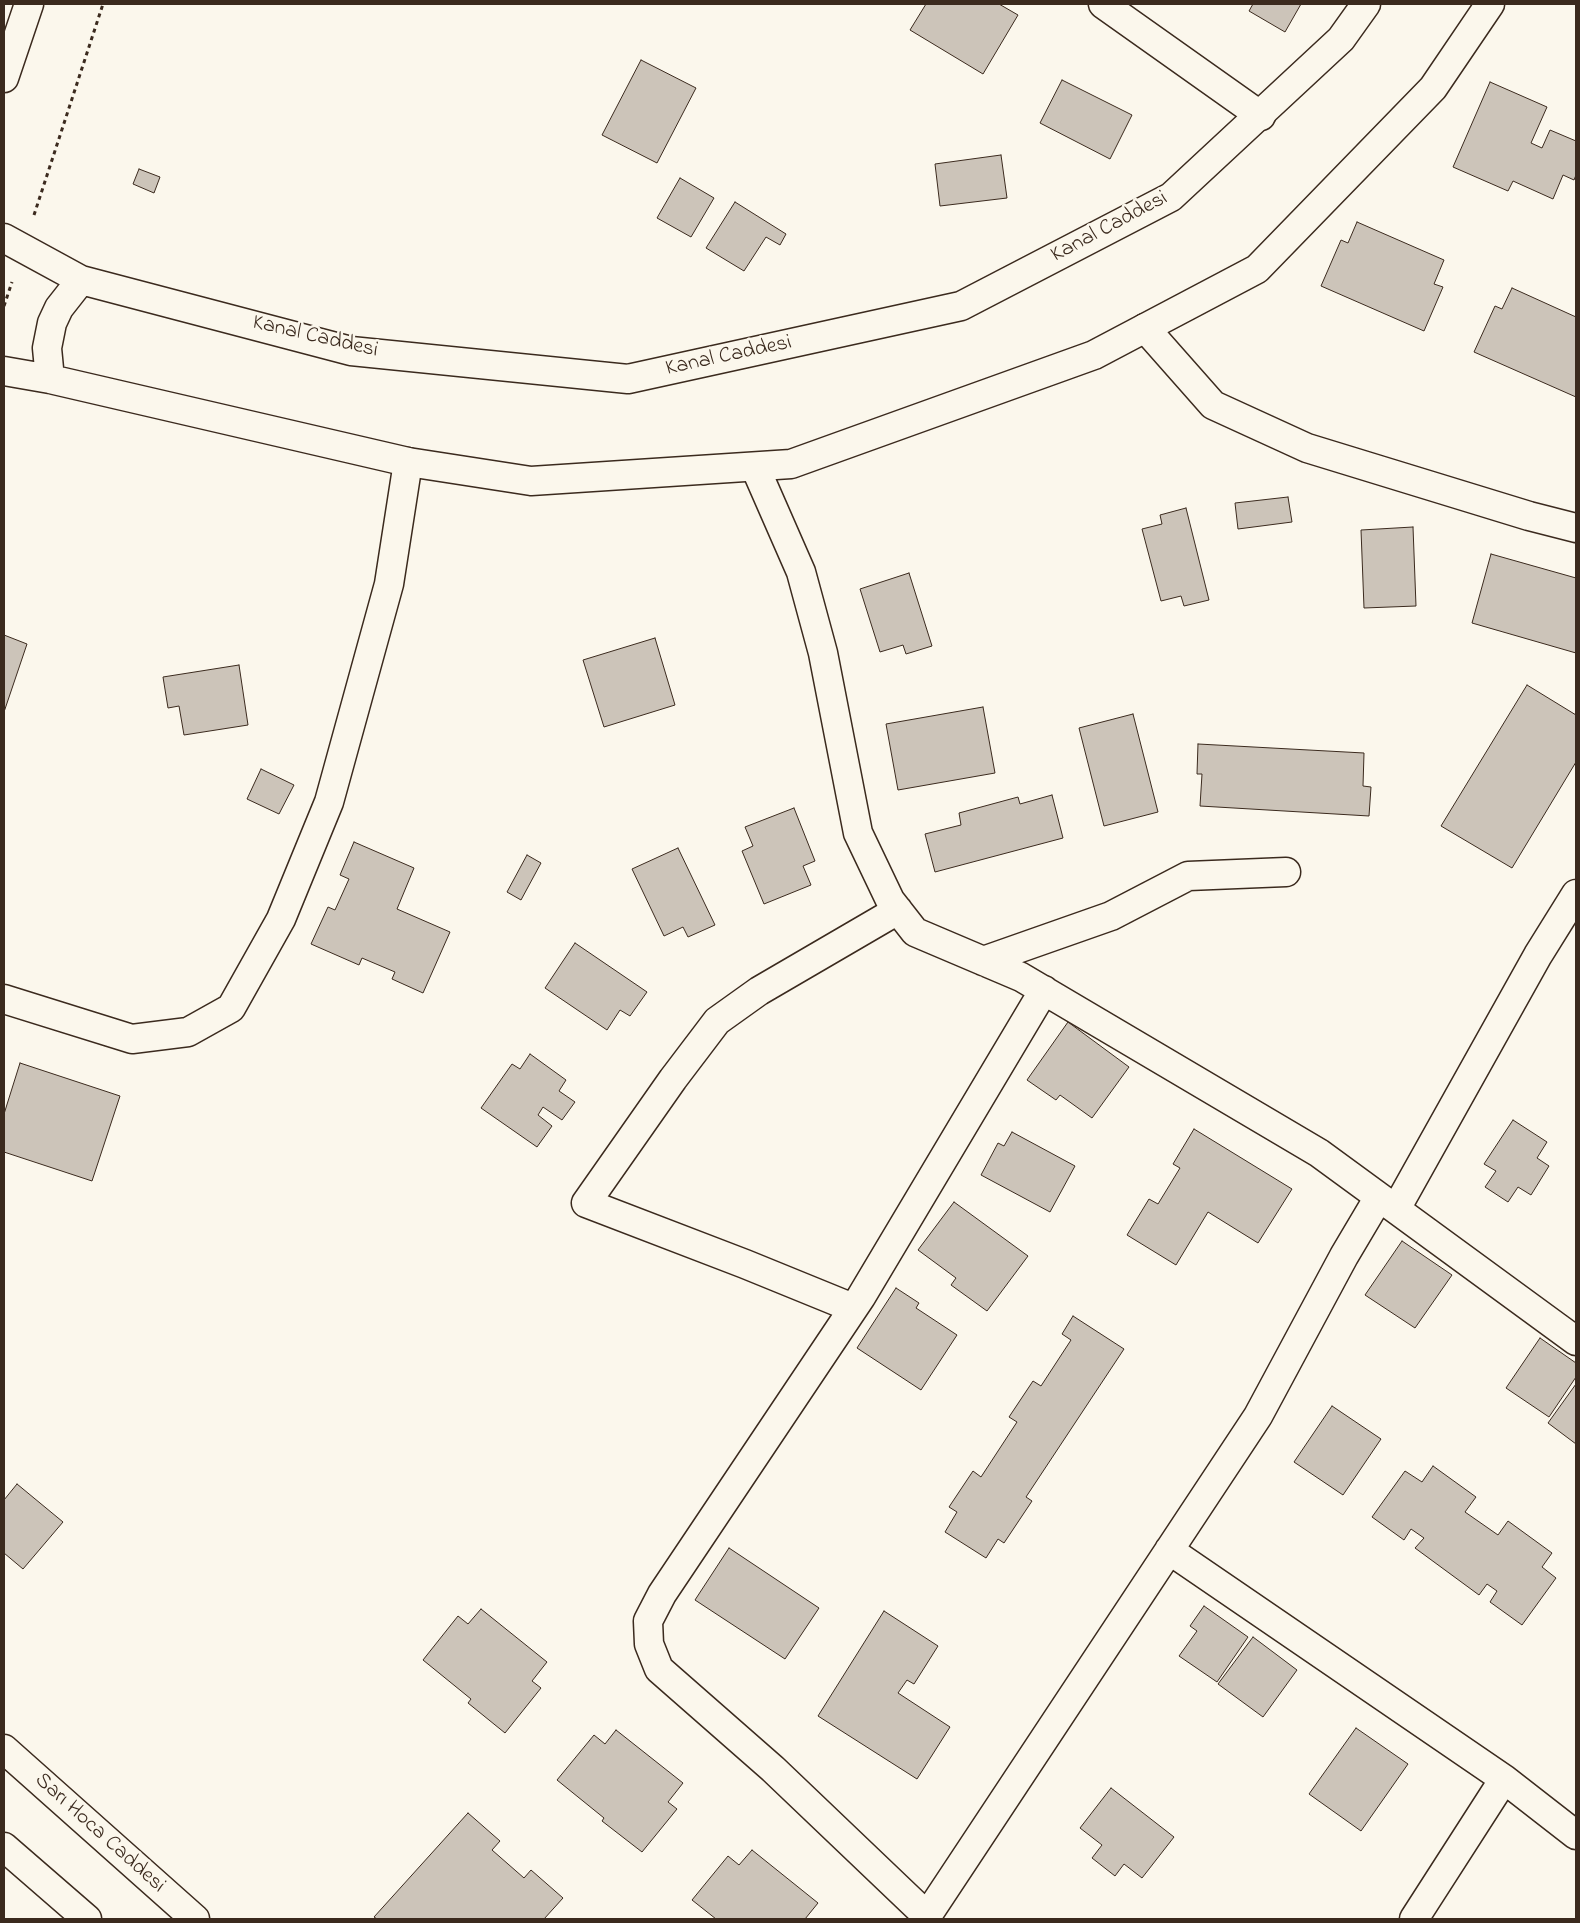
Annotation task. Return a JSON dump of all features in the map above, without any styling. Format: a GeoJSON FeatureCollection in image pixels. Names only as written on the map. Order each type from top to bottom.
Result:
{"type":"FeatureCollection","features":[{"type":"Feature","properties":{"kind":"main road"},"geometry":{"type":"LineString","coordinates":[[4,78],[29,4]]}},
{"type":"Feature","properties":{"kind":"main road"},"geometry":{"type":"LineString","coordinates":[[1103,4],[1261,116]]}},
{"type":"Feature","properties":{"kind":"main road","name":"Kanal Caddesi"},"geometry":{"type":"LineString","coordinates":[[4,238],[81,280],[351,350],[628,379],[961,306],[1172,197],[1261,116],[1341,39],[1366,4]]}},
{"type":"Feature","properties":{"kind":"main road"},"geometry":{"type":"LineString","coordinates":[[4,371],[50,379],[408,462],[531,482],[791,464],[1094,356],[1257,269],[1433,88],[1490,4]]}},
{"type":"Feature","properties":{"kind":"main road"},"geometry":{"type":"LineString","coordinates":[[50,379],[47,348],[52,323],[59,308],[81,280]]}},
{"type":"Feature","properties":{"kind":"main road"},"geometry":{"type":"LineString","coordinates":[[1145,328],[1213,405],[1307,448],[1529,516],[1576,528]]}},
{"type":"Feature","properties":{"kind":"main road"},"geometry":{"type":"LineString","coordinates":[[4,999],[132,1039],[188,1032],[231,1008],[281,919],[329,802],[389,584],[408,462]]}},
{"type":"Feature","properties":{"kind":"main road"},"geometry":{"type":"LineString","coordinates":[[755,467],[801,572],[823,653],[858,833],[890,900],[914,932],[1021,977],[1319,1153],[1576,1341]]}},
{"type":"Feature","properties":{"kind":"main road"},"geometry":{"type":"LineString","coordinates":[[983,961],[1111,916],[1188,876],[1286,872]]}},
{"type":"Feature","properties":{"kind":"main road"},"geometry":{"type":"LineString","coordinates":[[1044,990],[853,1308],[662,1594],[648,1621],[649,1644],[659,1669],[773,1769],[927,1918],[1258,1416],[1344,1256],[1387,1203],[1576,894]]}},
{"type":"Feature","properties":{"kind":"main road"},"geometry":{"type":"LineString","coordinates":[[853,1308],[746,1264],[586,1203],[673,1079],[717,1021],[759,991],[898,910]]}},
{"type":"Feature","properties":{"kind":"main road"},"geometry":{"type":"LineString","coordinates":[[1169,1550],[1504,1779],[1576,1835]]}},
{"type":"Feature","properties":{"kind":"main road","name":"Sarı Hoca Caddesi"},"geometry":{"type":"LineString","coordinates":[[4,1749],[194,1919]]}},
{"type":"Feature","properties":{"kind":"main road"},"geometry":{"type":"LineString","coordinates":[[1414,1919],[1504,1779]]}},
{"type":"Feature","properties":{"kind":"main road"},"geometry":{"type":"LineString","coordinates":[[4,1847],[72,1915]]}},
{"type":"Feature","properties":{"kind":"path"},"geometry":{"type":"LineString","coordinates":[[40,198],[103,4]]}},
{"type":"Feature","properties":{"kind":"path"},"geometry":{"type":"LineString","coordinates":[[4,306],[13,280]]}},
{"type":"Feature","properties":{"kind":"building"},"geometry":{"type":"Polygon","coordinates":[[[926,4],[999,4],[1018,15],[983,74],[910,30],[926,4]]]}},
{"type":"Feature","properties":{"kind":"building"},"geometry":{"type":"Polygon","coordinates":[[[1253,4],[1301,4],[1285,32],[1249,11],[1253,4]]]}},
{"type":"Feature","properties":{"kind":"building"},"geometry":{"type":"Polygon","coordinates":[[[641,60],[696,88],[657,163],[602,135],[641,60]]]}},
{"type":"Feature","properties":{"kind":"building"},"geometry":{"type":"Polygon","coordinates":[[[1062,80],[1132,115],[1110,159],[1040,123],[1062,80]]]}},
{"type":"Feature","properties":{"kind":"building"},"geometry":{"type":"Polygon","coordinates":[[[1490,82],[1547,107],[1531,143],[1542,148],[1550,130],[1576,141],[1576,175],[1574,180],[1563,175],[1553,199],[1513,181],[1508,191],[1453,167],[1490,82]]]}},
{"type":"Feature","properties":{"kind":"building"},"geometry":{"type":"Polygon","coordinates":[[[1001,155],[1007,198],[940,206],[935,164],[1001,155]]]}},
{"type":"Feature","properties":{"kind":"building"},"geometry":{"type":"Polygon","coordinates":[[[139,169],[160,177],[154,193],[133,184],[139,169]]]}},
{"type":"Feature","properties":{"kind":"building"},"geometry":{"type":"Polygon","coordinates":[[[680,178],[714,198],[691,237],[657,218],[680,178]]]}},
{"type":"Feature","properties":{"kind":"building"},"geometry":{"type":"Polygon","coordinates":[[[735,202],[786,234],[780,245],[766,237],[744,271],[706,248],[735,202]]]}},
{"type":"Feature","properties":{"kind":"building"},"geometry":{"type":"Polygon","coordinates":[[[1357,222],[1444,260],[1434,284],[1443,287],[1424,331],[1321,286],[1341,240],[1348,243],[1357,222]]]}},
{"type":"Feature","properties":{"kind":"building"},"geometry":{"type":"Polygon","coordinates":[[[1512,288],[1576,317],[1576,397],[1474,352],[1495,306],[1502,309],[1512,288]]]}},
{"type":"Feature","properties":{"kind":"building"},"geometry":{"type":"Polygon","coordinates":[[[1288,497],[1292,522],[1238,529],[1235,503],[1288,497]]]}},
{"type":"Feature","properties":{"kind":"building"},"geometry":{"type":"Polygon","coordinates":[[[1186,508],[1209,600],[1184,606],[1181,596],[1161,601],[1142,529],[1162,524],[1160,515],[1186,508]]]}},
{"type":"Feature","properties":{"kind":"building"},"geometry":{"type":"Polygon","coordinates":[[[1413,527],[1416,606],[1364,608],[1361,530],[1413,527]]]}},
{"type":"Feature","properties":{"kind":"building"},"geometry":{"type":"Polygon","coordinates":[[[1491,554],[1576,578],[1576,653],[1472,623],[1491,554]]]}},
{"type":"Feature","properties":{"kind":"building"},"geometry":{"type":"Polygon","coordinates":[[[909,573],[932,646],[906,654],[903,645],[880,652],[860,589],[909,573]]]}},
{"type":"Feature","properties":{"kind":"building"},"geometry":{"type":"Polygon","coordinates":[[[4,635],[27,644],[4,712],[4,635]]]}},
{"type":"Feature","properties":{"kind":"building"},"geometry":{"type":"Polygon","coordinates":[[[655,638],[675,705],[604,727],[583,660],[655,638]]]}},
{"type":"Feature","properties":{"kind":"building"},"geometry":{"type":"Polygon","coordinates":[[[239,665],[248,725],[184,735],[179,706],[168,708],[163,677],[239,665]]]}},
{"type":"Feature","properties":{"kind":"building"},"geometry":{"type":"Polygon","coordinates":[[[1527,685],[1576,715],[1576,762],[1512,868],[1441,826],[1527,685]]]}},
{"type":"Feature","properties":{"kind":"building"},"geometry":{"type":"Polygon","coordinates":[[[983,707],[995,773],[898,790],[886,724],[983,707]]]}},
{"type":"Feature","properties":{"kind":"building"},"geometry":{"type":"Polygon","coordinates":[[[1133,714],[1158,812],[1104,826],[1079,728],[1133,714]]]}},
{"type":"Feature","properties":{"kind":"building"},"geometry":{"type":"Polygon","coordinates":[[[1198,744],[1364,753],[1363,786],[1371,787],[1369,816],[1200,806],[1202,774],[1197,774],[1198,744]]]}},
{"type":"Feature","properties":{"kind":"building"},"geometry":{"type":"Polygon","coordinates":[[[261,769],[294,785],[279,814],[247,799],[261,769]]]}},
{"type":"Feature","properties":{"kind":"building"},"geometry":{"type":"Polygon","coordinates":[[[1052,795],[1063,838],[935,872],[925,834],[961,825],[959,813],[1018,797],[1020,804],[1052,795]]]}},
{"type":"Feature","properties":{"kind":"building"},"geometry":{"type":"Polygon","coordinates":[[[794,808],[815,861],[803,866],[811,885],[764,904],[742,851],[753,846],[745,827],[794,808]]]}},
{"type":"Feature","properties":{"kind":"building"},"geometry":{"type":"Polygon","coordinates":[[[354,842],[414,868],[397,909],[450,932],[423,993],[392,979],[395,972],[362,958],[359,965],[311,944],[328,907],[335,910],[349,879],[340,875],[354,842]]]}},
{"type":"Feature","properties":{"kind":"building"},"geometry":{"type":"Polygon","coordinates":[[[678,848],[715,925],[688,937],[683,927],[664,936],[632,869],[678,848]]]}},
{"type":"Feature","properties":{"kind":"building"},"geometry":{"type":"Polygon","coordinates":[[[527,855],[541,863],[521,900],[507,892],[527,855]]]}},
{"type":"Feature","properties":{"kind":"building"},"geometry":{"type":"Polygon","coordinates":[[[575,943],[647,992],[630,1016],[620,1010],[607,1030],[545,988],[575,943]]]}},
{"type":"Feature","properties":{"kind":"building"},"geometry":{"type":"Polygon","coordinates":[[[1068,1022],[1129,1067],[1092,1118],[1060,1095],[1056,1100],[1027,1080],[1068,1022]]]}},
{"type":"Feature","properties":{"kind":"building"},"geometry":{"type":"Polygon","coordinates":[[[530,1054],[566,1080],[559,1091],[575,1102],[562,1120],[543,1107],[538,1115],[552,1126],[537,1147],[481,1108],[512,1064],[520,1069],[530,1054]]]}},
{"type":"Feature","properties":{"kind":"building"},"geometry":{"type":"Polygon","coordinates":[[[20,1063],[120,1096],[92,1181],[4,1152],[4,1114],[20,1063]]]}},
{"type":"Feature","properties":{"kind":"building"},"geometry":{"type":"Polygon","coordinates":[[[1513,1120],[1547,1142],[1537,1158],[1549,1166],[1531,1195],[1518,1187],[1508,1202],[1485,1187],[1496,1171],[1484,1164],[1513,1120]]]}},
{"type":"Feature","properties":{"kind":"building"},"geometry":{"type":"Polygon","coordinates":[[[1194,1129],[1292,1189],[1258,1243],[1208,1212],[1176,1265],[1127,1235],[1149,1199],[1158,1204],[1180,1168],[1173,1164],[1194,1129]]]}},
{"type":"Feature","properties":{"kind":"building"},"geometry":{"type":"Polygon","coordinates":[[[1012,1132],[1075,1166],[1050,1212],[981,1175],[998,1143],[1004,1146],[1012,1132]]]}},
{"type":"Feature","properties":{"kind":"building"},"geometry":{"type":"Polygon","coordinates":[[[954,1202],[1028,1256],[987,1311],[951,1285],[956,1278],[918,1250],[954,1202]]]}},
{"type":"Feature","properties":{"kind":"building"},"geometry":{"type":"Polygon","coordinates":[[[1402,1241],[1452,1275],[1415,1328],[1365,1295],[1402,1241]]]}},
{"type":"Feature","properties":{"kind":"building"},"geometry":{"type":"Polygon","coordinates":[[[896,1288],[919,1303],[916,1308],[957,1335],[921,1390],[857,1348],[896,1288]]]}},
{"type":"Feature","properties":{"kind":"building"},"geometry":{"type":"Polygon","coordinates":[[[1073,1316],[1124,1349],[1026,1497],[1032,1501],[1004,1543],[998,1539],[986,1558],[945,1532],[957,1512],[949,1507],[973,1471],[981,1477],[1017,1422],[1009,1417],[1033,1381],[1041,1386],[1071,1340],[1062,1334],[1073,1316]]]}},
{"type":"Feature","properties":{"kind":"building"},"geometry":{"type":"Polygon","coordinates":[[[1540,1338],[1576,1363],[1576,1377],[1549,1417],[1506,1388],[1540,1338]]]}},
{"type":"Feature","properties":{"kind":"building"},"geometry":{"type":"Polygon","coordinates":[[[1576,1384],[1576,1444],[1548,1423],[1576,1384]]]}},
{"type":"Feature","properties":{"kind":"building"},"geometry":{"type":"Polygon","coordinates":[[[1332,1406],[1381,1439],[1343,1495],[1294,1462],[1332,1406]]]}},
{"type":"Feature","properties":{"kind":"building"},"geometry":{"type":"Polygon","coordinates":[[[1433,1466],[1476,1497],[1465,1512],[1498,1535],[1508,1521],[1552,1553],[1542,1567],[1556,1578],[1522,1625],[1490,1602],[1497,1591],[1487,1584],[1479,1595],[1415,1548],[1424,1538],[1411,1529],[1404,1540],[1372,1517],[1405,1471],[1422,1482],[1433,1466]]]}},
{"type":"Feature","properties":{"kind":"building"},"geometry":{"type":"Polygon","coordinates":[[[17,1484],[63,1522],[23,1569],[4,1553],[4,1500],[17,1484]]]}},
{"type":"Feature","properties":{"kind":"building"},"geometry":{"type":"Polygon","coordinates":[[[729,1548],[819,1608],[785,1659],[695,1600],[729,1548]]]}},
{"type":"Feature","properties":{"kind":"building"},"geometry":{"type":"Polygon","coordinates":[[[1204,1606],[1248,1637],[1217,1682],[1179,1656],[1197,1631],[1190,1626],[1204,1606]]]}},
{"type":"Feature","properties":{"kind":"building"},"geometry":{"type":"Polygon","coordinates":[[[481,1609],[547,1662],[532,1681],[541,1688],[505,1733],[468,1703],[471,1699],[423,1660],[458,1616],[468,1624],[481,1609]]]}},
{"type":"Feature","properties":{"kind":"building"},"geometry":{"type":"Polygon","coordinates":[[[884,1611],[938,1646],[914,1684],[907,1680],[898,1693],[950,1727],[917,1779],[818,1716],[884,1611]]]}},
{"type":"Feature","properties":{"kind":"building"},"geometry":{"type":"Polygon","coordinates":[[[1253,1637],[1297,1670],[1263,1717],[1218,1684],[1253,1637]]]}},
{"type":"Feature","properties":{"kind":"building"},"geometry":{"type":"Polygon","coordinates":[[[1356,1728],[1408,1764],[1361,1831],[1309,1794],[1356,1728]]]}},
{"type":"Feature","properties":{"kind":"building"},"geometry":{"type":"Polygon","coordinates":[[[616,1730],[683,1783],[668,1802],[677,1809],[642,1852],[602,1821],[604,1818],[557,1780],[594,1735],[605,1744],[616,1730]]]}},
{"type":"Feature","properties":{"kind":"building"},"geometry":{"type":"Polygon","coordinates":[[[1111,1788],[1174,1837],[1142,1878],[1124,1864],[1115,1876],[1092,1858],[1102,1845],[1080,1828],[1111,1788]]]}},
{"type":"Feature","properties":{"kind":"building"},"geometry":{"type":"Polygon","coordinates":[[[468,1813],[500,1841],[492,1850],[524,1878],[531,1870],[563,1898],[544,1919],[377,1919],[374,1917],[468,1813]]]}},
{"type":"Feature","properties":{"kind":"building"},"geometry":{"type":"Polygon","coordinates":[[[752,1850],[818,1903],[805,1919],[716,1919],[692,1900],[728,1856],[739,1865],[752,1850]]]}}]}
